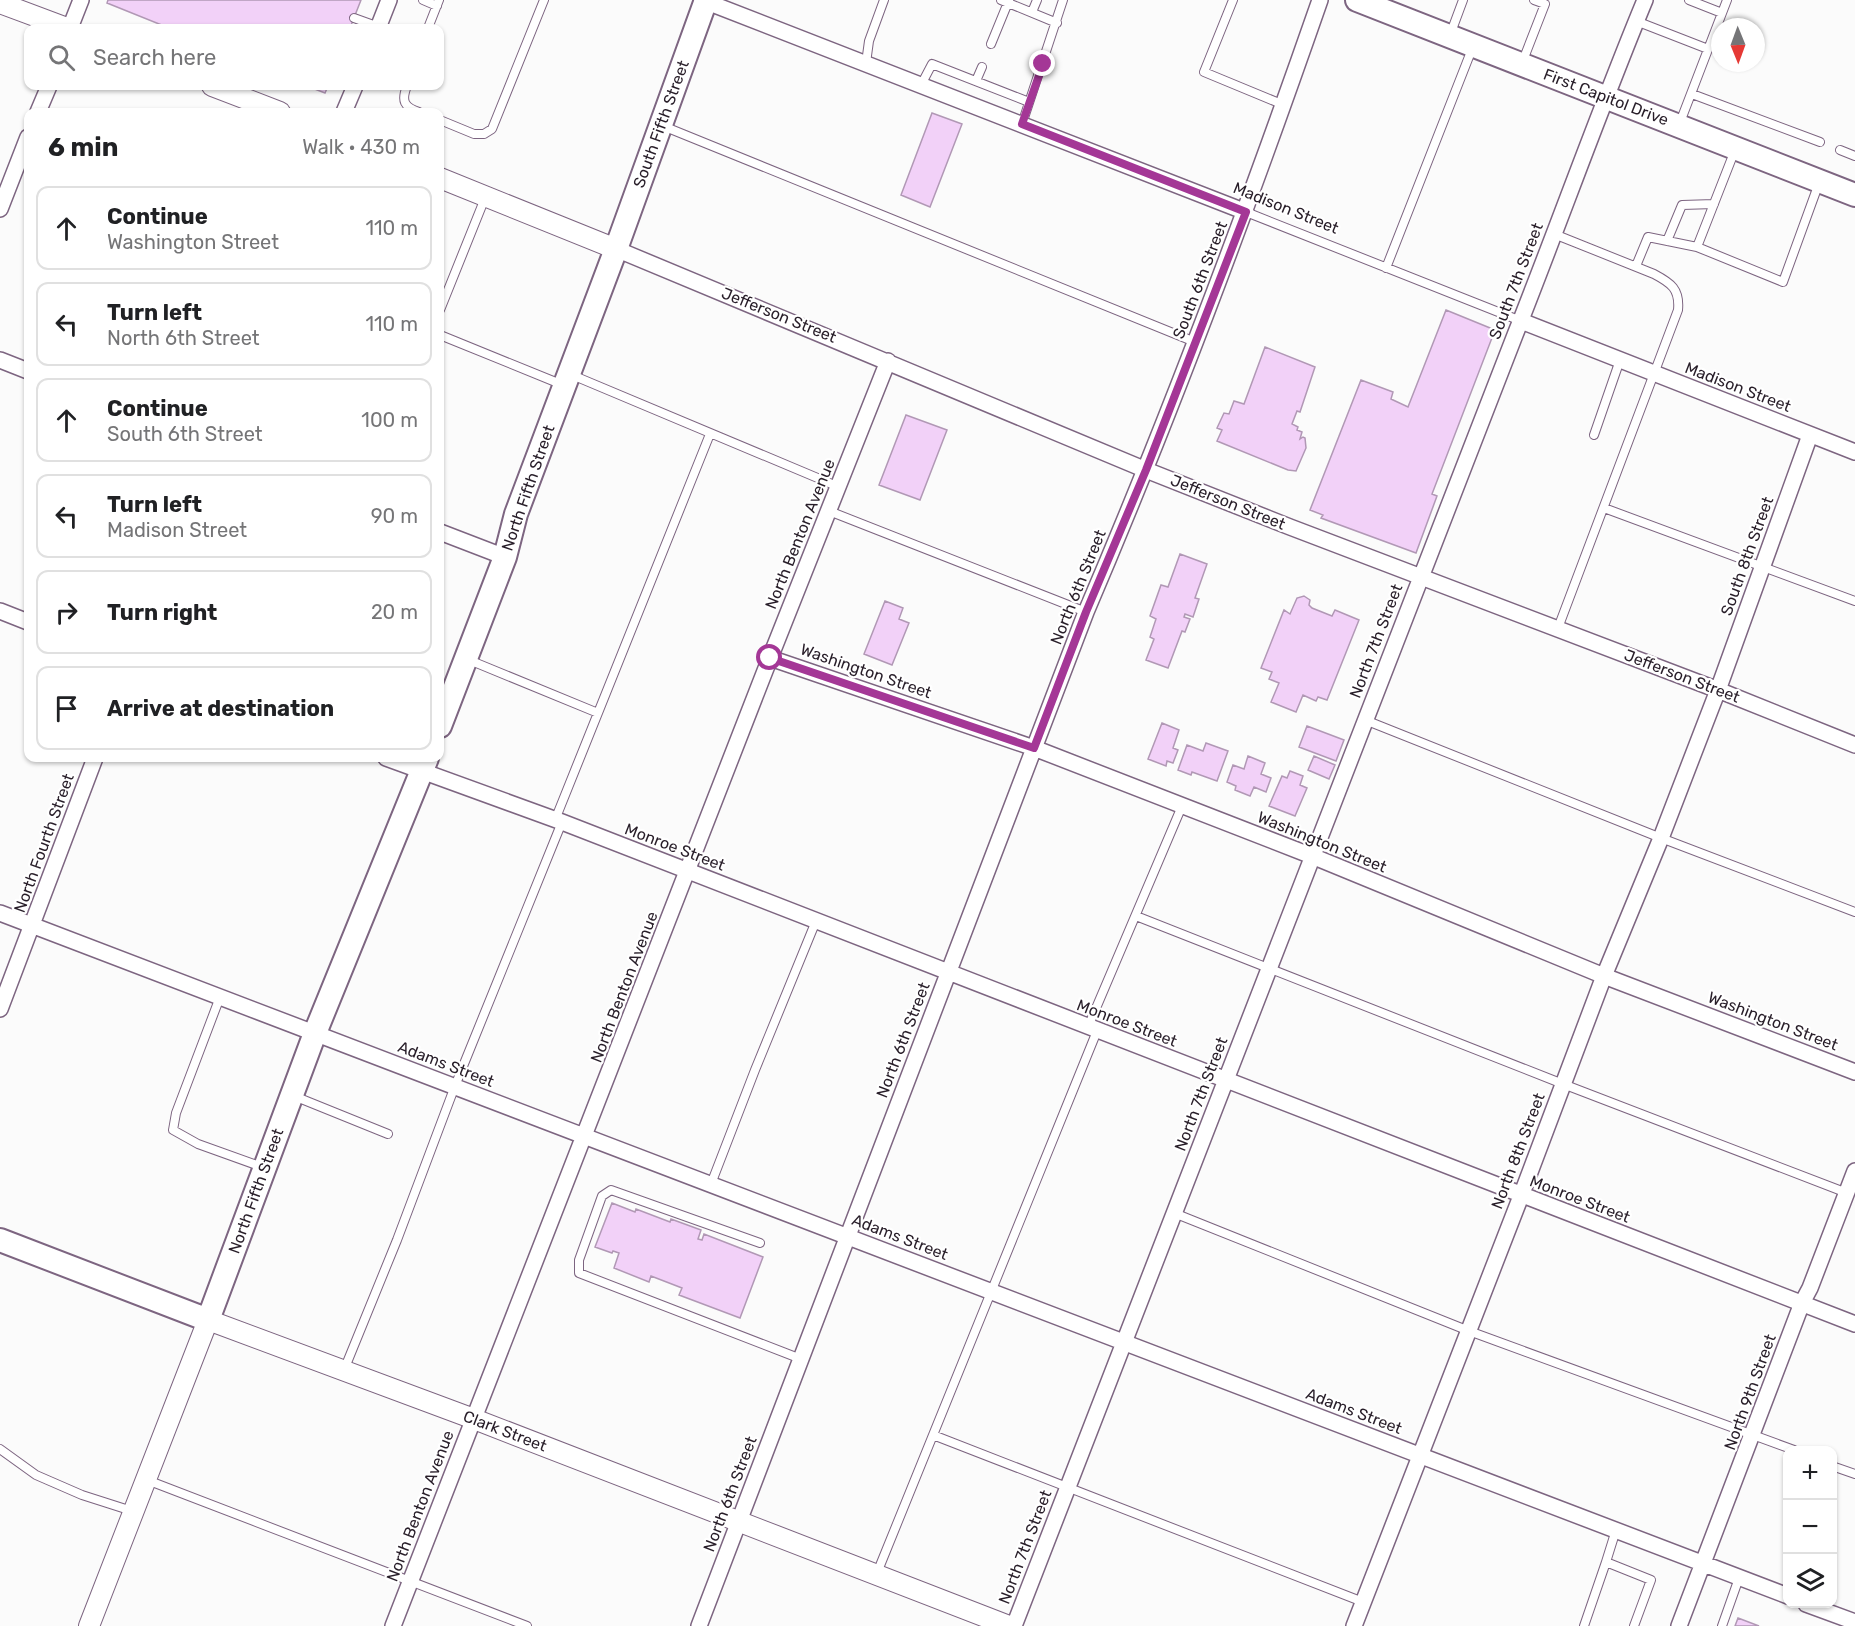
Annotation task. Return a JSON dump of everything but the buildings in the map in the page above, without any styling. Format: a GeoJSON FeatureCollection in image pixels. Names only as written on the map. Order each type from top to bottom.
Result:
{"type":"FeatureCollection","features":[{"type":"Feature","properties":{"kind":"main road","name":"South Fifth Street"},"geometry":{"type":"LineString","coordinates":[[616,249],[704,0]]}},
{"type":"Feature","properties":{"kind":"main road","name":"First Capitol Drive"},"geometry":{"type":"LineString","coordinates":[[1357,0],[1855,195]]}},
{"type":"Feature","properties":{"kind":"main road"},"geometry":{"type":"LineString","coordinates":[[0,3],[58,24]]}},
{"type":"Feature","properties":{"kind":"main road"},"geometry":{"type":"LineString","coordinates":[[222,90],[270,108]]}},
{"type":"Feature","properties":{"kind":"main road","name":"Jefferson Street"},"geometry":{"type":"LineString","coordinates":[[444,180],[616,249]]}},
{"type":"Feature","properties":{"kind":"main road","name":"North Fifth Street"},"geometry":{"type":"LineString","coordinates":[[444,716],[505,557],[516,514],[616,249]]}},
{"type":"Feature","properties":{"kind":"main road","name":"North Fifth Street"},"geometry":{"type":"LineString","coordinates":[[89,1626],[208,1320],[315,1033],[425,764]]}},
{"type":"Feature","properties":{"kind":"main road","name":"Clark Street"},"geometry":{"type":"LineString","coordinates":[[0,1240],[474,1419],[1009,1626]]}},
{"type":"Feature","properties":{"kind":"street"},"geometry":{"type":"LineString","coordinates":[[71,24],[81,0]]}},
{"type":"Feature","properties":{"kind":"street"},"geometry":{"type":"LineString","coordinates":[[380,24],[389,0]]}},
{"type":"Feature","properties":{"kind":"street","name":"Madison Street"},"geometry":{"type":"LineString","coordinates":[[704,0],[1246,212]]}},
{"type":"Feature","properties":{"kind":"street","name":"South 6th Street"},"geometry":{"type":"LineString","coordinates":[[1146,470],[1246,212],[1320,0]]}},
{"type":"Feature","properties":{"kind":"street","name":"South 7th Street"},"geometry":{"type":"LineString","coordinates":[[1420,575],[1645,0]]}},
{"type":"Feature","properties":{"kind":"street"},"geometry":{"type":"LineString","coordinates":[[40,108],[47,90]]}},
{"type":"Feature","properties":{"kind":"street"},"geometry":{"type":"LineString","coordinates":[[346,108],[353,90]]}},
{"type":"Feature","properties":{"kind":"street"},"geometry":{"type":"LineString","coordinates":[[0,209],[24,147]]}},
{"type":"Feature","properties":{"kind":"street","name":"Jefferson Street"},"geometry":{"type":"LineString","coordinates":[[616,249],[1146,470],[1718,690],[1855,746]]}},
{"type":"Feature","properties":{"kind":"street","name":"Madison Street"},"geometry":{"type":"LineString","coordinates":[[1521,321],[1855,452]]}},
{"type":"Feature","properties":{"kind":"street"},"geometry":{"type":"LineString","coordinates":[[0,360],[24,369]]}},
{"type":"Feature","properties":{"kind":"street","name":"North Benton Avenue"},"geometry":{"type":"LineString","coordinates":[[393,1626],[888,361]]}},
{"type":"Feature","properties":{"kind":"street","name":"South 8th Street"},"geometry":{"type":"LineString","coordinates":[[1718,690],[1810,435]]}},
{"type":"Feature","properties":{"kind":"street","name":"North 6th Street"},"geometry":{"type":"LineString","coordinates":[[699,1626],[1086,612],[1146,470]]}},
{"type":"Feature","properties":{"kind":"street"},"geometry":{"type":"LineString","coordinates":[[444,533],[505,557]]}},
{"type":"Feature","properties":{"kind":"street","name":"North 7th Street"},"geometry":{"type":"LineString","coordinates":[[1014,1626],[1420,575]]}},
{"type":"Feature","properties":{"kind":"street"},"geometry":{"type":"LineString","coordinates":[[0,611],[24,620]]}},
{"type":"Feature","properties":{"kind":"street","name":"Washington Street"},"geometry":{"type":"LineString","coordinates":[[770,658],[1034,748],[1312,856],[1604,976],[1855,1072]]}},
{"type":"Feature","properties":{"kind":"street","name":"North 8th Street"},"geometry":{"type":"LineString","coordinates":[[1353,1626],[1521,1196],[1604,976],[1661,838],[1718,690]]}},
{"type":"Feature","properties":{"kind":"street","name":"North Fourth Street"},"geometry":{"type":"LineString","coordinates":[[0,1009],[93,762]]}},
{"type":"Feature","properties":{"kind":"street","name":"Monroe Street"},"geometry":{"type":"LineString","coordinates":[[425,764],[558,821],[688,872],[1855,1324]]}},
{"type":"Feature","properties":{"kind":"street","name":"Adams Street"},"geometry":{"type":"LineString","coordinates":[[0,913],[1783,1594]]}},
{"type":"Feature","properties":{"kind":"street","name":"North 9th Street"},"geometry":{"type":"LineString","coordinates":[[1679,1626],[1754,1435],[1802,1303],[1810,1288],[1855,1171]]}},
{"type":"Feature","properties":{"kind":"street"},"geometry":{"type":"LineString","coordinates":[[1817,1608],[1855,1622]]}},
{"type":"Feature","properties":{"kind":"lane"},"geometry":{"type":"LineString","coordinates":[[423,0],[438,3],[430,24]]}},
{"type":"Feature","properties":{"kind":"lane"},"geometry":{"type":"LineString","coordinates":[[444,122],[474,134],[484,134],[492,129],[544,0]]}},
{"type":"Feature","properties":{"kind":"lane"},"geometry":{"type":"LineString","coordinates":[[866,63],[869,41],[884,0]]}},
{"type":"Feature","properties":{"kind":"lane"},"geometry":{"type":"LineString","coordinates":[[1032,12],[1037,0]]}},
{"type":"Feature","properties":{"kind":"lane"},"geometry":{"type":"LineString","coordinates":[[1022,124],[1063,0]]}},
{"type":"Feature","properties":{"kind":"lane"},"geometry":{"type":"LineString","coordinates":[[1233,0],[1204,72],[1284,105]]}},
{"type":"Feature","properties":{"kind":"lane"},"geometry":{"type":"LineString","coordinates":[[1449,36],[1463,0]]}},
{"type":"Feature","properties":{"kind":"lane"},"geometry":{"type":"LineString","coordinates":[[1521,64],[1545,4],[1534,0]]}},
{"type":"Feature","properties":{"kind":"lane"},"geometry":{"type":"LineString","coordinates":[[1689,0],[1722,13]]}},
{"type":"Feature","properties":{"kind":"lane"},"geometry":{"type":"LineString","coordinates":[[1679,125],[1727,0]]}},
{"type":"Feature","properties":{"kind":"lane"},"geometry":{"type":"LineString","coordinates":[[991,44],[1006,1],[1057,22]]}},
{"type":"Feature","properties":{"kind":"lane"},"geometry":{"type":"LineString","coordinates":[[354,18],[368,24]]}},
{"type":"Feature","properties":{"kind":"lane"},"geometry":{"type":"LineString","coordinates":[[1636,21],[1708,49]]}},
{"type":"Feature","properties":{"kind":"lane"},"geometry":{"type":"LineString","coordinates":[[1386,268],[1474,46]]}},
{"type":"Feature","properties":{"kind":"lane"},"geometry":{"type":"LineString","coordinates":[[921,85],[932,64],[1029,102]]}},
{"type":"Feature","properties":{"kind":"lane"},"geometry":{"type":"LineString","coordinates":[[976,81],[982,67]]}},
{"type":"Feature","properties":{"kind":"lane"},"geometry":{"type":"LineString","coordinates":[[405,90],[403,96],[409,108]]}},
{"type":"Feature","properties":{"kind":"lane"},"geometry":{"type":"LineString","coordinates":[[1692,94],[1820,142]]}},
{"type":"Feature","properties":{"kind":"lane"},"geometry":{"type":"LineString","coordinates":[[660,125],[1195,342]]}},
{"type":"Feature","properties":{"kind":"lane"},"geometry":{"type":"LineString","coordinates":[[1697,247],[1736,148]]}},
{"type":"Feature","properties":{"kind":"lane"},"geometry":{"type":"LineString","coordinates":[[1840,150],[1855,156]]}},
{"type":"Feature","properties":{"kind":"lane"},"geometry":{"type":"LineString","coordinates":[[1636,266],[1648,237],[1697,247],[1783,282],[1820,181]]}},
{"type":"Feature","properties":{"kind":"lane"},"geometry":{"type":"LineString","coordinates":[[444,300],[486,197]]}},
{"type":"Feature","properties":{"kind":"lane"},"geometry":{"type":"LineString","coordinates":[[1667,241],[1682,205],[1714,204]]}},
{"type":"Feature","properties":{"kind":"lane","name":"Madison Street"},"geometry":{"type":"LineString","coordinates":[[1246,212],[1521,321]]}},
{"type":"Feature","properties":{"kind":"lane"},"geometry":{"type":"LineString","coordinates":[[1554,234],[1636,266],[1669,282],[1677,291],[1679,299],[1678,310],[1655,374],[1558,628]]}},
{"type":"Feature","properties":{"kind":"lane"},"geometry":{"type":"LineString","coordinates":[[444,336],[566,379],[710,434],[839,487]]}},
{"type":"Feature","properties":{"kind":"lane"},"geometry":{"type":"LineString","coordinates":[[1594,435],[1620,360]]}},
{"type":"Feature","properties":{"kind":"lane"},"geometry":{"type":"LineString","coordinates":[[344,1370],[397,1239],[598,713],[710,434]]}},
{"type":"Feature","properties":{"kind":"lane"},"geometry":{"type":"LineString","coordinates":[[1604,508],[1855,602]]}},
{"type":"Feature","properties":{"kind":"lane"},"geometry":{"type":"LineString","coordinates":[[829,511],[1086,612]]}},
{"type":"Feature","properties":{"kind":"lane"},"geometry":{"type":"LineString","coordinates":[[466,659],[598,713]]}},
{"type":"Feature","properties":{"kind":"lane"},"geometry":{"type":"LineString","coordinates":[[1365,720],[1661,838],[1855,912]]}},
{"type":"Feature","properties":{"kind":"lane"},"geometry":{"type":"LineString","coordinates":[[877,1575],[991,1292],[1136,916],[1182,806]]}},
{"type":"Feature","properties":{"kind":"lane"},"geometry":{"type":"LineString","coordinates":[[1136,916],[1563,1084],[1846,1192]]}},
{"type":"Feature","properties":{"kind":"lane"},"geometry":{"type":"LineString","coordinates":[[711,1184],[816,921]]}},
{"type":"Feature","properties":{"kind":"lane"},"geometry":{"type":"LineString","coordinates":[[220,997],[176,1113],[173,1130],[198,1144],[265,1168]]}},
{"type":"Feature","properties":{"kind":"lane"},"geometry":{"type":"LineString","coordinates":[[292,1095],[388,1134]]}},
{"type":"Feature","properties":{"kind":"lane"},"geometry":{"type":"LineString","coordinates":[[760,1243],[611,1190],[602,1196],[579,1260],[579,1273],[801,1359]]}},
{"type":"Feature","properties":{"kind":"lane"},"geometry":{"type":"LineString","coordinates":[[1174,1213],[1469,1330],[1783,1446]]}},
{"type":"Feature","properties":{"kind":"lane"},"geometry":{"type":"LineString","coordinates":[[933,1435],[1363,1602]]}},
{"type":"Feature","properties":{"kind":"lane"},"geometry":{"type":"LineString","coordinates":[[0,1449],[36,1475],[82,1495],[133,1512]]}},
{"type":"Feature","properties":{"kind":"lane"},"geometry":{"type":"LineString","coordinates":[[1837,1467],[1855,1474]]}},
{"type":"Feature","properties":{"kind":"lane"},"geometry":{"type":"LineString","coordinates":[[146,1479],[527,1626]]}},
{"type":"Feature","properties":{"kind":"lane"},"geometry":{"type":"LineString","coordinates":[[1584,1626],[1616,1530]]}},
{"type":"Feature","properties":{"kind":"lane"},"geometry":{"type":"LineString","coordinates":[[1606,1562],[1651,1580],[1634,1626]]}},
{"type":"Feature","properties":{"kind":"lane"},"geometry":{"type":"LineString","coordinates":[[1722,1626],[1739,1578]]}},
{"type":"Feature","properties":{"kind":"route"},"geometry":{"type":"LineString","coordinates":[[770,658],[1034,748],[1086,612],[1146,470],[1246,212],[1022,124],[1043,64]]}}]}
